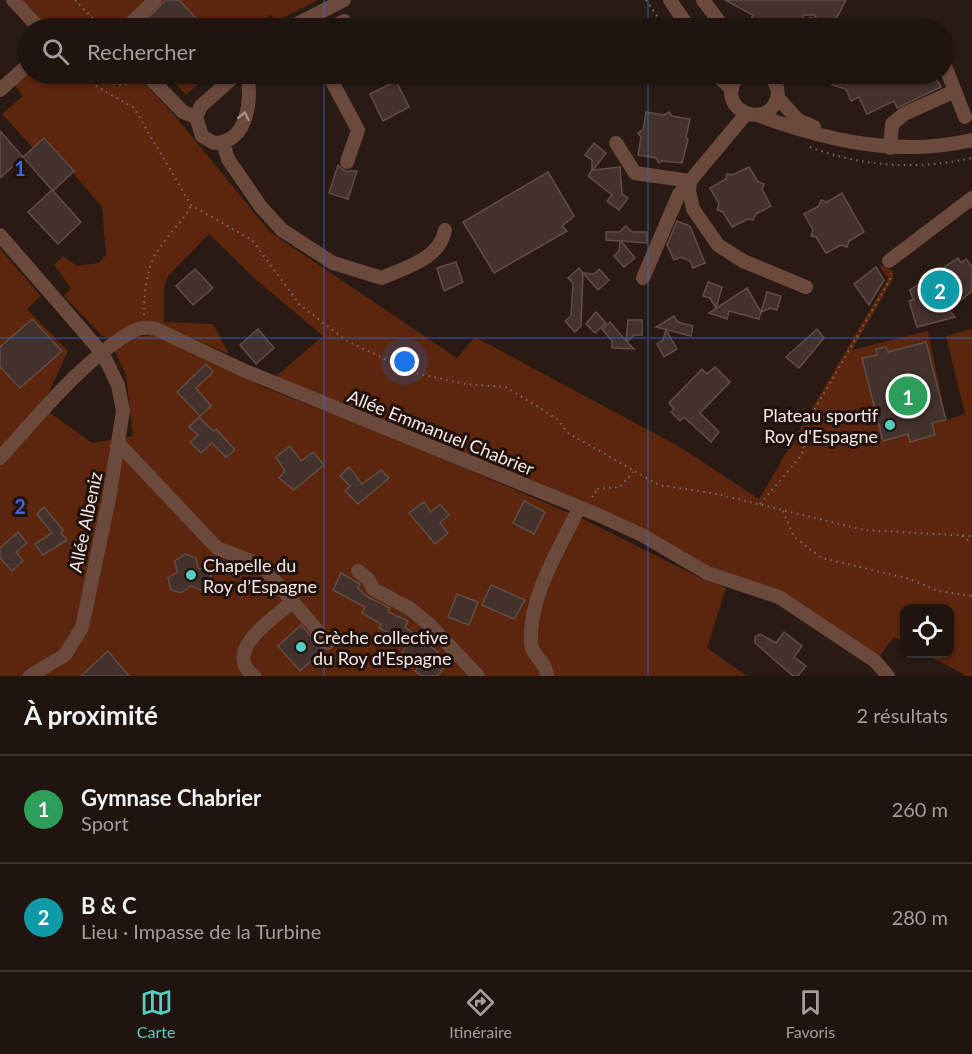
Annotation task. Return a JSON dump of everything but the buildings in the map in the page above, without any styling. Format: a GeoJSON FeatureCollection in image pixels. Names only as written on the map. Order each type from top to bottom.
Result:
{"type":"FeatureCollection","features":[{"type":"Feature","properties":{"kind":"street"},"geometry":{"type":"LineString","coordinates":[[14,0],[30,18]]}},
{"type":"Feature","properties":{"kind":"street"},"geometry":{"type":"LineString","coordinates":[[136,18],[155,0]]}},
{"type":"Feature","properties":{"kind":"street"},"geometry":{"type":"LineString","coordinates":[[309,18],[344,0]]}},
{"type":"Feature","properties":{"kind":"street"},"geometry":{"type":"LineString","coordinates":[[670,0],[682,18]]}},
{"type":"Feature","properties":{"kind":"street"},"geometry":{"type":"LineString","coordinates":[[703,0],[716,18]]}},
{"type":"Feature","properties":{"kind":"street"},"geometry":{"type":"LineString","coordinates":[[0,90],[18,74]]}},
{"type":"Feature","properties":{"kind":"street"},"geometry":{"type":"LineString","coordinates":[[156,84],[183,112],[196,117]]}},
{"type":"Feature","properties":{"kind":"street"},"geometry":{"type":"LineString","coordinates":[[226,84],[201,106],[196,117],[202,136],[214,143],[234,139],[241,131],[249,84]]}},
{"type":"Feature","properties":{"kind":"street"},"geometry":{"type":"LineString","coordinates":[[333,84],[358,130],[347,162]]}},
{"type":"Feature","properties":{"kind":"street"},"geometry":{"type":"LineString","coordinates":[[722,84],[732,89]]}},
{"type":"Feature","properties":{"kind":"street"},"geometry":{"type":"LineString","coordinates":[[735,84],[732,89],[735,104],[753,115],[838,139],[890,148],[916,149],[972,140]]}},
{"type":"Feature","properties":{"kind":"street"},"geometry":{"type":"LineString","coordinates":[[774,84],[798,120],[838,139]]}},
{"type":"Feature","properties":{"kind":"street"},"geometry":{"type":"LineString","coordinates":[[643,278],[679,194],[753,115],[775,106],[781,84]]}},
{"type":"Feature","properties":{"kind":"street"},"geometry":{"type":"LineString","coordinates":[[952,84],[965,117]]}},
{"type":"Feature","properties":{"kind":"street"},"geometry":{"type":"LineString","coordinates":[[890,148],[892,124],[904,114],[955,92]]}},
{"type":"Feature","properties":{"kind":"street"},"geometry":{"type":"LineString","coordinates":[[223,143],[228,159],[275,222],[307,248],[333,263],[382,278],[434,254],[443,242],[446,230]]}},
{"type":"Feature","properties":{"kind":"street"},"geometry":{"type":"LineString","coordinates":[[616,144],[634,173],[690,181]]}},
{"type":"Feature","properties":{"kind":"street"},"geometry":{"type":"LineString","coordinates":[[690,181],[689,191],[693,208],[718,244],[743,261],[806,287]]}},
{"type":"Feature","properties":{"kind":"street"},"geometry":{"type":"LineString","coordinates":[[889,261],[972,198]]}},
{"type":"Feature","properties":{"kind":"street","name":"Allée Albeniz"},"geometry":{"type":"LineString","coordinates":[[0,235],[103,354],[114,374],[121,398],[122,423],[119,444],[82,627],[65,654],[30,676]]}},
{"type":"Feature","properties":{"kind":"street"},"geometry":{"type":"LineString","coordinates":[[0,458],[61,392],[103,354],[134,331],[144,327]]}},
{"type":"Feature","properties":{"kind":"street","name":"Allée Emmanuel Chabrier"},"geometry":{"type":"LineString","coordinates":[[144,327],[156,328],[243,370],[583,505],[707,573],[779,597],[875,662],[888,676]]}},
{"type":"Feature","properties":{"kind":"street"},"geometry":{"type":"LineString","coordinates":[[119,444],[217,548],[264,568],[328,643]]}},
{"type":"Feature","properties":{"kind":"street"},"geometry":{"type":"LineString","coordinates":[[547,676],[547,668],[531,647],[531,628],[540,590],[583,505]]}},
{"type":"Feature","properties":{"kind":"street"},"geometry":{"type":"LineString","coordinates":[[358,572],[368,579],[374,590],[409,608],[430,625],[478,676]]}},
{"type":"Feature","properties":{"kind":"street"},"geometry":{"type":"LineString","coordinates":[[254,676],[244,663],[243,654],[248,641],[292,602]]}},
{"type":"Feature","properties":{"kind":"path"},"geometry":{"type":"LineString","coordinates":[[75,0],[92,18]]}},
{"type":"Feature","properties":{"kind":"path"},"geometry":{"type":"LineString","coordinates":[[646,0],[658,18]]}},
{"type":"Feature","properties":{"kind":"path"},"geometry":{"type":"LineString","coordinates":[[92,84],[134,108],[191,205],[252,240],[300,305],[348,341],[415,373],[465,384],[506,387],[533,401],[557,419],[568,433],[659,485],[717,494],[864,530],[972,536]]}},
{"type":"Feature","properties":{"kind":"path"},"geometry":{"type":"LineString","coordinates":[[144,327],[144,302],[154,256],[181,224],[191,205]]}},
{"type":"Feature","properties":{"kind":"path"},"geometry":{"type":"LineString","coordinates":[[760,505],[801,456],[804,449],[802,431],[890,280],[889,261]]}},
{"type":"Feature","properties":{"kind":"path"},"geometry":{"type":"LineString","coordinates":[[583,505],[596,493],[594,490],[620,487],[633,472]]}},
{"type":"Feature","properties":{"kind":"path"},"geometry":{"type":"LineString","coordinates":[[783,511],[794,537],[822,558],[910,579],[938,591],[972,596]]}},
{"type":"Feature","properties":{"kind":"path"},"geometry":{"type":"LineString","coordinates":[[962,536],[972,543]]}},
{"type":"Feature","properties":{"kind":"shaded area"},"geometry":{"type":"Polygon","coordinates":[[[20,0],[318,0],[283,18],[274,18],[270,15],[267,18],[37,18],[20,0]]]}},
{"type":"Feature","properties":{"kind":"shaded area"},"geometry":{"type":"Polygon","coordinates":[[[18,82],[145,84],[176,117],[270,232],[457,358],[475,337],[680,447],[759,499],[888,279],[879,265],[893,271],[893,279],[852,350],[928,331],[946,420],[965,414],[946,336],[972,329],[972,676],[967,676],[933,658],[954,658],[954,604],[900,604],[900,640],[894,637],[879,657],[724,574],[275,377],[323,336],[254,278],[209,234],[168,276],[164,289],[164,322],[213,324],[229,354],[163,326],[111,338],[102,336],[64,296],[71,288],[54,265],[63,256],[77,266],[99,263],[106,255],[102,207],[44,139],[33,148],[2,114],[23,96],[15,85],[18,82]]]}},
{"type":"Feature","properties":{"kind":"shaded area"},"geometry":{"type":"Polygon","coordinates":[[[176,84],[198,84],[186,95],[176,84]]]}},
{"type":"Feature","properties":{"kind":"shaded area"},"geometry":{"type":"Polygon","coordinates":[[[0,249],[41,296],[27,309],[68,351],[42,407],[92,443],[133,436],[126,375],[114,350],[134,337],[154,335],[266,388],[399,440],[583,519],[699,577],[726,588],[707,648],[747,676],[0,676],[0,249]]]}},
{"type":"Feature","properties":{"kind":"place","name":"B & C"},"geometry":{"type":"Point","coordinates":[940,290]}},
{"type":"Feature","properties":{"kind":"place","name":"Gymnase Chabrier"},"geometry":{"type":"Point","coordinates":[908,396]}},
{"type":"Feature","properties":{"kind":"place","name":"Plateau sportif Roy d'Espagne"},"geometry":{"type":"Point","coordinates":[890,425]}},
{"type":"Feature","properties":{"kind":"place","name":"Chapelle du Roy d’Espagne"},"geometry":{"type":"Point","coordinates":[191,575]}},
{"type":"Feature","properties":{"kind":"place","name":"Crèche collective du Roy d'Espagne"},"geometry":{"type":"Point","coordinates":[301,647]}}]}
